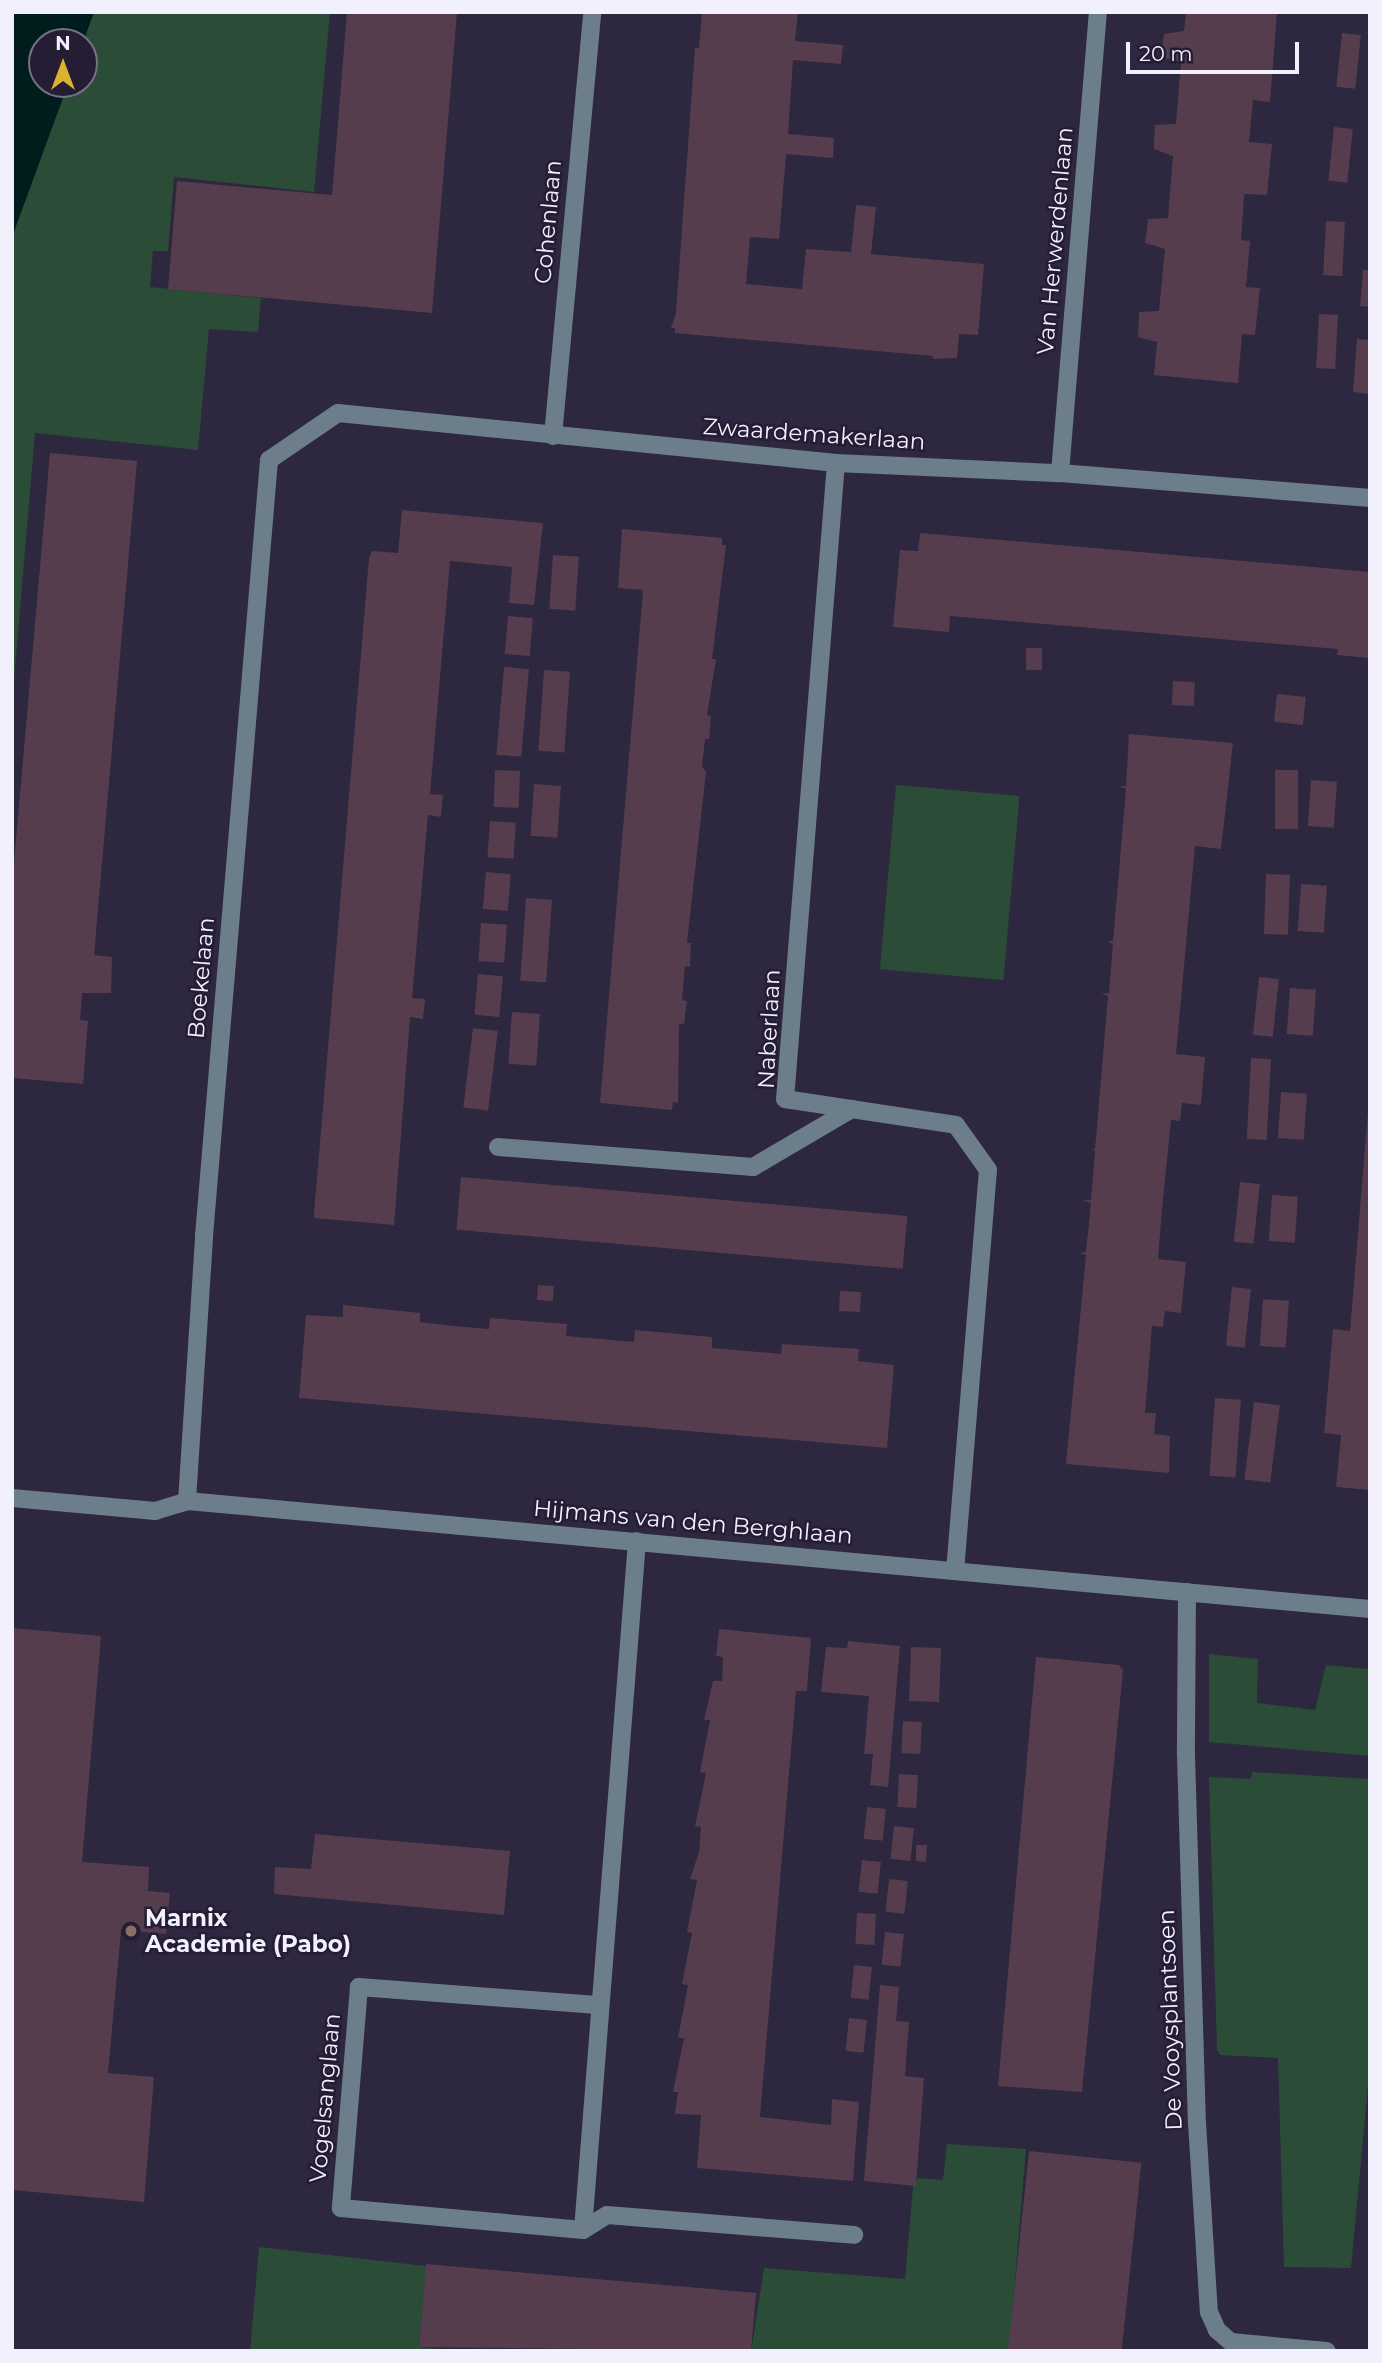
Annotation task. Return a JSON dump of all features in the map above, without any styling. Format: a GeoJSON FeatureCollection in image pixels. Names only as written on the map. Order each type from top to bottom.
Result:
{"type":"FeatureCollection","features":[{"type":"Feature","properties":{"kind":"street","name":"Cohenlaan"},"geometry":{"type":"LineString","coordinates":[[553,436],[592,12]]}},
{"type":"Feature","properties":{"kind":"street","name":"Van Herwerdenlaan"},"geometry":{"type":"LineString","coordinates":[[1060,473],[1098,12]]}},
{"type":"Feature","properties":{"kind":"street","name":"Zwaardemakerlaan"},"geometry":{"type":"LineString","coordinates":[[270,460],[338,412],[836,463],[1060,473],[1370,498]]}},
{"type":"Feature","properties":{"kind":"street","name":"Boekelaan"},"geometry":{"type":"LineString","coordinates":[[187,1501],[204,1236],[270,460]]}},
{"type":"Feature","properties":{"kind":"street","name":"Naberlaan"},"geometry":{"type":"LineString","coordinates":[[836,463],[785,1098],[956,1125],[988,1170],[955,1570]]}},
{"type":"Feature","properties":{"kind":"street"},"geometry":{"type":"LineString","coordinates":[[498,1147],[753,1167],[852,1109]]}},
{"type":"Feature","properties":{"kind":"street","name":"Hijmans van den Berghlaan"},"geometry":{"type":"LineString","coordinates":[[12,1498],[155,1510],[187,1501],[1370,1609]]}},
{"type":"Feature","properties":{"kind":"street"},"geometry":{"type":"LineString","coordinates":[[583,2230],[597,2006],[637,1541]]}},
{"type":"Feature","properties":{"kind":"street","name":"De Vooysplantsoen"},"geometry":{"type":"LineString","coordinates":[[1187,1592],[1186,1755],[1197,2123],[1209,2312],[1216,2330],[1231,2342],[1327,2351]]}},
{"type":"Feature","properties":{"kind":"street","name":"Vogelsanglaan"},"geometry":{"type":"LineString","coordinates":[[583,2230],[341,2208],[359,1987],[597,2006]]}},
{"type":"Feature","properties":{"kind":"street"},"geometry":{"type":"LineString","coordinates":[[583,2230],[607,2215],[853,2235]]}},
{"type":"Feature","properties":{"kind":"green space"},"geometry":{"type":"Polygon","coordinates":[[[94,12],[330,12],[314,192],[174,177],[168,251],[153,251],[150,287],[261,298],[258,332],[209,329],[198,450],[35,433],[12,704],[12,237],[63,98],[98,98],[98,28],[88,28],[94,12]]]}},
{"type":"Feature","properties":{"kind":"green space"},"geometry":{"type":"Polygon","coordinates":[[[896,785],[1020,796],[1003,980],[880,969],[896,785]]]}},
{"type":"Feature","properties":{"kind":"green space"},"geometry":{"type":"Polygon","coordinates":[[[1209,1654],[1258,1659],[1257,1703],[1315,1710],[1326,1665],[1370,1669],[1370,1756],[1209,1742],[1209,1654]]]}},
{"type":"Feature","properties":{"kind":"green space"},"geometry":{"type":"Polygon","coordinates":[[[1252,1772],[1370,1779],[1370,2065],[1351,2268],[1284,2267],[1278,2058],[1220,2055],[1217,2050],[1209,1777],[1251,1779],[1252,1772]]]}},
{"type":"Feature","properties":{"kind":"green space"},"geometry":{"type":"Polygon","coordinates":[[[947,2144],[1026,2149],[1009,2351],[751,2351],[764,2268],[905,2279],[913,2186],[918,2178],[943,2180],[947,2144]]]}},
{"type":"Feature","properties":{"kind":"green space"},"geometry":{"type":"Polygon","coordinates":[[[259,2247],[426,2266],[419,2347],[465,2351],[250,2351],[259,2247]]]}},
{"type":"Feature","properties":{"kind":"shaded area"},"geometry":{"type":"Polygon","coordinates":[[[12,12],[94,12],[88,28],[28,28],[28,98],[63,98],[12,237],[12,12]]]}},
{"type":"Feature","properties":{"kind":"building"},"geometry":{"type":"Polygon","coordinates":[[[347,12],[457,12],[432,313],[168,289],[177,181],[332,195],[347,12]]]}},
{"type":"Feature","properties":{"kind":"building"},"geometry":{"type":"Polygon","coordinates":[[[702,12],[798,12],[795,41],[843,45],[841,64],[793,60],[788,134],[834,138],[833,158],[786,154],[779,239],[750,237],[746,284],[802,289],[806,249],[851,252],[856,205],[876,207],[871,254],[984,264],[978,335],[959,334],[957,358],[933,359],[933,356],[675,333],[675,328],[671,328],[676,313],[695,48],[699,48],[702,12]]]}},
{"type":"Feature","properties":{"kind":"building"},"geometry":{"type":"Polygon","coordinates":[[[1186,12],[1277,12],[1270,102],[1253,100],[1249,142],[1272,144],[1267,195],[1245,194],[1244,197],[1241,240],[1250,241],[1246,287],[1260,288],[1255,335],[1242,334],[1238,383],[1154,375],[1157,342],[1138,337],[1139,312],[1159,311],[1165,249],[1145,243],[1148,219],[1168,218],[1173,156],[1154,149],[1155,125],[1176,124],[1181,62],[1161,57],[1164,34],[1184,31],[1186,12]]]}},
{"type":"Feature","properties":{"kind":"building"},"geometry":{"type":"Polygon","coordinates":[[[1342,33],[1361,35],[1355,89],[1336,87],[1342,33]]]}},
{"type":"Feature","properties":{"kind":"building"},"geometry":{"type":"Polygon","coordinates":[[[1334,127],[1353,129],[1347,183],[1328,181],[1334,127]]]}},
{"type":"Feature","properties":{"kind":"building"},"geometry":{"type":"Polygon","coordinates":[[[1326,221],[1345,222],[1342,276],[1323,275],[1326,221]]]}},
{"type":"Feature","properties":{"kind":"building"},"geometry":{"type":"Polygon","coordinates":[[[1363,270],[1370,270],[1370,307],[1360,306],[1363,270]]]}},
{"type":"Feature","properties":{"kind":"building"},"geometry":{"type":"Polygon","coordinates":[[[1319,314],[1338,315],[1335,369],[1316,368],[1319,314]]]}},
{"type":"Feature","properties":{"kind":"building"},"geometry":{"type":"Polygon","coordinates":[[[1357,339],[1370,340],[1370,394],[1353,392],[1357,339]]]}},
{"type":"Feature","properties":{"kind":"building"},"geometry":{"type":"Polygon","coordinates":[[[50,453],[137,461],[94,955],[112,957],[111,993],[82,993],[80,1020],[88,1021],[83,1084],[12,1078],[12,885],[50,453]]]}},
{"type":"Feature","properties":{"kind":"building"},"geometry":{"type":"Polygon","coordinates":[[[402,510],[543,523],[534,605],[509,603],[512,567],[450,561],[430,794],[443,795],[441,817],[428,815],[412,998],[425,999],[423,1019],[410,1017],[394,1225],[314,1218],[314,1214],[369,558],[372,551],[398,553],[402,510]]]}},
{"type":"Feature","properties":{"kind":"building"},"geometry":{"type":"Polygon","coordinates":[[[622,529],[722,538],[722,545],[726,545],[712,659],[716,659],[707,715],[711,716],[709,739],[705,739],[702,767],[706,772],[687,943],[691,943],[690,967],[685,966],[682,1000],[687,1001],[684,1024],[679,1024],[678,1103],[673,1102],[672,1110],[600,1103],[643,590],[618,588],[622,529]]]}},
{"type":"Feature","properties":{"kind":"building"},"geometry":{"type":"Polygon","coordinates":[[[920,533],[1370,572],[1370,652],[1368,658],[1337,655],[1338,649],[950,616],[949,632],[893,627],[900,550],[918,551],[920,533]]]}},
{"type":"Feature","properties":{"kind":"building"},"geometry":{"type":"Polygon","coordinates":[[[553,555],[579,557],[575,611],[549,609],[553,555]]]}},
{"type":"Feature","properties":{"kind":"building"},"geometry":{"type":"Polygon","coordinates":[[[508,616],[533,618],[530,656],[505,654],[508,616]]]}},
{"type":"Feature","properties":{"kind":"building"},"geometry":{"type":"Polygon","coordinates":[[[1026,648],[1042,648],[1042,670],[1026,670],[1026,648]]]}},
{"type":"Feature","properties":{"kind":"building"},"geometry":{"type":"Polygon","coordinates":[[[504,667],[529,669],[521,757],[496,755],[504,667]]]}},
{"type":"Feature","properties":{"kind":"building"},"geometry":{"type":"Polygon","coordinates":[[[544,670],[570,672],[564,753],[538,751],[544,670]]]}},
{"type":"Feature","properties":{"kind":"building"},"geometry":{"type":"Polygon","coordinates":[[[1173,681],[1195,682],[1194,706],[1172,705],[1173,681]]]}},
{"type":"Feature","properties":{"kind":"building"},"geometry":{"type":"Polygon","coordinates":[[[1277,694],[1306,697],[1303,725],[1274,722],[1277,694]]]}},
{"type":"Feature","properties":{"kind":"building"},"geometry":{"type":"Polygon","coordinates":[[[1129,734],[1233,743],[1221,849],[1195,846],[1176,1054],[1205,1057],[1201,1105],[1182,1103],[1180,1121],[1171,1120],[1162,1209],[1158,1259],[1186,1262],[1181,1313],[1165,1311],[1163,1327],[1152,1326],[1145,1413],[1156,1413],[1154,1434],[1170,1436],[1169,1473],[1066,1464],[1086,1255],[1079,1253],[1086,1252],[1091,1203],[1083,1200],[1091,1200],[1095,1151],[1092,1148],[1095,1149],[1108,996],[1101,994],[1109,993],[1113,944],[1107,941],[1113,941],[1126,789],[1119,786],[1126,786],[1129,734]]]}},
{"type":"Feature","properties":{"kind":"building"},"geometry":{"type":"Polygon","coordinates":[[[495,770],[520,771],[519,808],[494,807],[495,770]]]}},
{"type":"Feature","properties":{"kind":"building"},"geometry":{"type":"Polygon","coordinates":[[[1275,770],[1298,770],[1298,829],[1275,829],[1275,770]]]}},
{"type":"Feature","properties":{"kind":"building"},"geometry":{"type":"Polygon","coordinates":[[[1311,780],[1337,782],[1334,828],[1308,826],[1311,780]]]}},
{"type":"Feature","properties":{"kind":"building"},"geometry":{"type":"Polygon","coordinates":[[[534,784],[561,786],[557,838],[530,836],[534,784]]]}},
{"type":"Feature","properties":{"kind":"building"},"geometry":{"type":"Polygon","coordinates":[[[490,821],[516,823],[513,859],[487,857],[490,821]]]}},
{"type":"Feature","properties":{"kind":"building"},"geometry":{"type":"Polygon","coordinates":[[[486,872],[511,874],[508,911],[483,909],[486,872]]]}},
{"type":"Feature","properties":{"kind":"building"},"geometry":{"type":"Polygon","coordinates":[[[1266,874],[1290,875],[1288,935],[1264,934],[1266,874]]]}},
{"type":"Feature","properties":{"kind":"building"},"geometry":{"type":"Polygon","coordinates":[[[1301,884],[1327,886],[1324,933],[1298,931],[1301,884]]]}},
{"type":"Feature","properties":{"kind":"building"},"geometry":{"type":"Polygon","coordinates":[[[526,898],[552,900],[546,983],[520,981],[526,898]]]}},
{"type":"Feature","properties":{"kind":"building"},"geometry":{"type":"Polygon","coordinates":[[[481,923],[507,925],[504,963],[478,961],[481,923]]]}},
{"type":"Feature","properties":{"kind":"building"},"geometry":{"type":"Polygon","coordinates":[[[478,974],[503,976],[499,1017],[474,1015],[478,974]]]}},
{"type":"Feature","properties":{"kind":"building"},"geometry":{"type":"Polygon","coordinates":[[[1259,977],[1279,979],[1273,1037],[1253,1035],[1259,977]]]}},
{"type":"Feature","properties":{"kind":"building"},"geometry":{"type":"Polygon","coordinates":[[[1290,988],[1316,990],[1313,1036],[1287,1034],[1290,988]]]}},
{"type":"Feature","properties":{"kind":"building"},"geometry":{"type":"Polygon","coordinates":[[[512,1012],[540,1014],[536,1066],[508,1064],[512,1012]]]}},
{"type":"Feature","properties":{"kind":"building"},"geometry":{"type":"Polygon","coordinates":[[[473,1028],[498,1031],[488,1110],[463,1107],[473,1028]]]}},
{"type":"Feature","properties":{"kind":"building"},"geometry":{"type":"Polygon","coordinates":[[[1251,1058],[1271,1059],[1267,1140],[1247,1139],[1251,1058]]]}},
{"type":"Feature","properties":{"kind":"building"},"geometry":{"type":"Polygon","coordinates":[[[1281,1092],[1307,1094],[1304,1140],[1278,1138],[1281,1092]]]}},
{"type":"Feature","properties":{"kind":"building"},"geometry":{"type":"Polygon","coordinates":[[[1368,1111],[1370,1490],[1336,1487],[1341,1435],[1324,1433],[1333,1329],[1350,1331],[1368,1111]]]}},
{"type":"Feature","properties":{"kind":"building"},"geometry":{"type":"Polygon","coordinates":[[[461,1177],[907,1216],[903,1269],[456,1230],[461,1177]]]}},
{"type":"Feature","properties":{"kind":"building"},"geometry":{"type":"Polygon","coordinates":[[[1240,1182],[1260,1184],[1254,1244],[1234,1242],[1240,1182]]]}},
{"type":"Feature","properties":{"kind":"building"},"geometry":{"type":"Polygon","coordinates":[[[1272,1195],[1298,1197],[1295,1243],[1269,1241],[1272,1195]]]}},
{"type":"Feature","properties":{"kind":"building"},"geometry":{"type":"Polygon","coordinates":[[[538,1285],[554,1286],[553,1301],[537,1300],[538,1285]]]}},
{"type":"Feature","properties":{"kind":"building"},"geometry":{"type":"Polygon","coordinates":[[[1232,1287],[1251,1289],[1245,1348],[1226,1346],[1232,1287]]]}},
{"type":"Feature","properties":{"kind":"building"},"geometry":{"type":"Polygon","coordinates":[[[840,1291],[861,1292],[860,1312],[839,1311],[840,1291]]]}},
{"type":"Feature","properties":{"kind":"building"},"geometry":{"type":"Polygon","coordinates":[[[1263,1299],[1289,1301],[1286,1348],[1260,1346],[1263,1299]]]}},
{"type":"Feature","properties":{"kind":"building"},"geometry":{"type":"Polygon","coordinates":[[[343,1305],[420,1313],[420,1322],[453,1326],[489,1329],[490,1318],[567,1324],[566,1336],[634,1342],[635,1330],[712,1337],[712,1348],[781,1354],[782,1344],[859,1349],[858,1361],[894,1365],[887,1448],[299,1398],[306,1315],[343,1317],[343,1305]]]}},
{"type":"Feature","properties":{"kind":"building"},"geometry":{"type":"Polygon","coordinates":[[[1215,1398],[1241,1400],[1235,1478],[1210,1476],[1215,1398]]]}},
{"type":"Feature","properties":{"kind":"building"},"geometry":{"type":"Polygon","coordinates":[[[1254,1402],[1280,1405],[1270,1483],[1244,1479],[1254,1402]]]}},
{"type":"Feature","properties":{"kind":"building"},"geometry":{"type":"Polygon","coordinates":[[[12,1628],[101,1636],[82,1862],[149,1867],[148,1891],[170,1893],[166,1934],[121,1930],[108,2073],[154,2077],[144,2202],[12,2190],[12,1628]]]}},
{"type":"Feature","properties":{"kind":"building"},"geometry":{"type":"Polygon","coordinates":[[[719,1629],[811,1638],[807,1691],[796,1691],[760,2117],[831,2125],[832,2099],[859,2102],[853,2181],[697,2168],[701,2115],[675,2114],[678,2092],[673,2092],[684,2038],[678,2038],[688,1985],[682,1984],[692,1933],[687,1932],[697,1880],[690,1879],[699,1852],[701,1827],[695,1826],[706,1773],[700,1772],[710,1720],[704,1720],[713,1681],[722,1681],[723,1657],[716,1656],[719,1629]]]}},
{"type":"Feature","properties":{"kind":"building"},"geometry":{"type":"Polygon","coordinates":[[[848,1641],[900,1646],[888,1787],[870,1785],[873,1754],[864,1754],[869,1696],[821,1692],[826,1647],[847,1648],[848,1641]]]}},
{"type":"Feature","properties":{"kind":"building"},"geometry":{"type":"Polygon","coordinates":[[[911,1647],[941,1648],[939,1702],[909,1701],[911,1647]]]}},
{"type":"Feature","properties":{"kind":"building"},"geometry":{"type":"Polygon","coordinates":[[[1036,1657],[1119,1665],[1123,1670],[1082,2092],[998,2086],[1036,1657]]]}},
{"type":"Feature","properties":{"kind":"building"},"geometry":{"type":"Polygon","coordinates":[[[903,1721],[922,1722],[920,1754],[901,1753],[903,1721]]]}},
{"type":"Feature","properties":{"kind":"building"},"geometry":{"type":"Polygon","coordinates":[[[899,1774],[918,1775],[916,1808],[897,1807],[899,1774]]]}},
{"type":"Feature","properties":{"kind":"building"},"geometry":{"type":"Polygon","coordinates":[[[867,1807],[886,1809],[883,1841],[864,1839],[867,1807]]]}},
{"type":"Feature","properties":{"kind":"building"},"geometry":{"type":"Polygon","coordinates":[[[894,1826],[914,1828],[910,1861],[891,1859],[894,1826]]]}},
{"type":"Feature","properties":{"kind":"building"},"geometry":{"type":"Polygon","coordinates":[[[315,1834],[510,1851],[504,1915],[274,1894],[275,1867],[311,1869],[315,1834]]]}},
{"type":"Feature","properties":{"kind":"building"},"geometry":{"type":"Polygon","coordinates":[[[916,1845],[927,1845],[926,1862],[916,1861],[916,1845]]]}},
{"type":"Feature","properties":{"kind":"building"},"geometry":{"type":"Polygon","coordinates":[[[862,1860],[881,1862],[878,1894],[859,1892],[862,1860]]]}},
{"type":"Feature","properties":{"kind":"building"},"geometry":{"type":"Polygon","coordinates":[[[889,1879],[908,1881],[904,1914],[886,1912],[889,1879]]]}},
{"type":"Feature","properties":{"kind":"building"},"geometry":{"type":"Polygon","coordinates":[[[857,1913],[876,1914],[874,1945],[855,1944],[857,1913]]]}},
{"type":"Feature","properties":{"kind":"building"},"geometry":{"type":"Polygon","coordinates":[[[885,1932],[904,1934],[900,1967],[882,1965],[885,1932]]]}},
{"type":"Feature","properties":{"kind":"building"},"geometry":{"type":"Polygon","coordinates":[[[854,1965],[872,1967],[868,2000],[851,1998],[854,1965]]]}},
{"type":"Feature","properties":{"kind":"building"},"geometry":{"type":"Polygon","coordinates":[[[880,1985],[899,1987],[896,2021],[909,2022],[905,2076],[924,2078],[916,2186],[864,2181],[880,1985]]]}},
{"type":"Feature","properties":{"kind":"building"},"geometry":{"type":"Polygon","coordinates":[[[849,2018],[867,2020],[863,2053],[846,2051],[849,2018]]]}},
{"type":"Feature","properties":{"kind":"building"},"geometry":{"type":"Polygon","coordinates":[[[1029,2151],[1141,2163],[1122,2351],[1008,2351],[1029,2151]]]}},
{"type":"Feature","properties":{"kind":"building"},"geometry":{"type":"Polygon","coordinates":[[[426,2264],[756,2293],[751,2351],[419,2347],[426,2264]]]}},
{"type":"Feature","properties":{"kind":"place","name":"Marnix Academie (Pabo)"},"geometry":{"type":"Point","coordinates":[131,1931]}}]}
